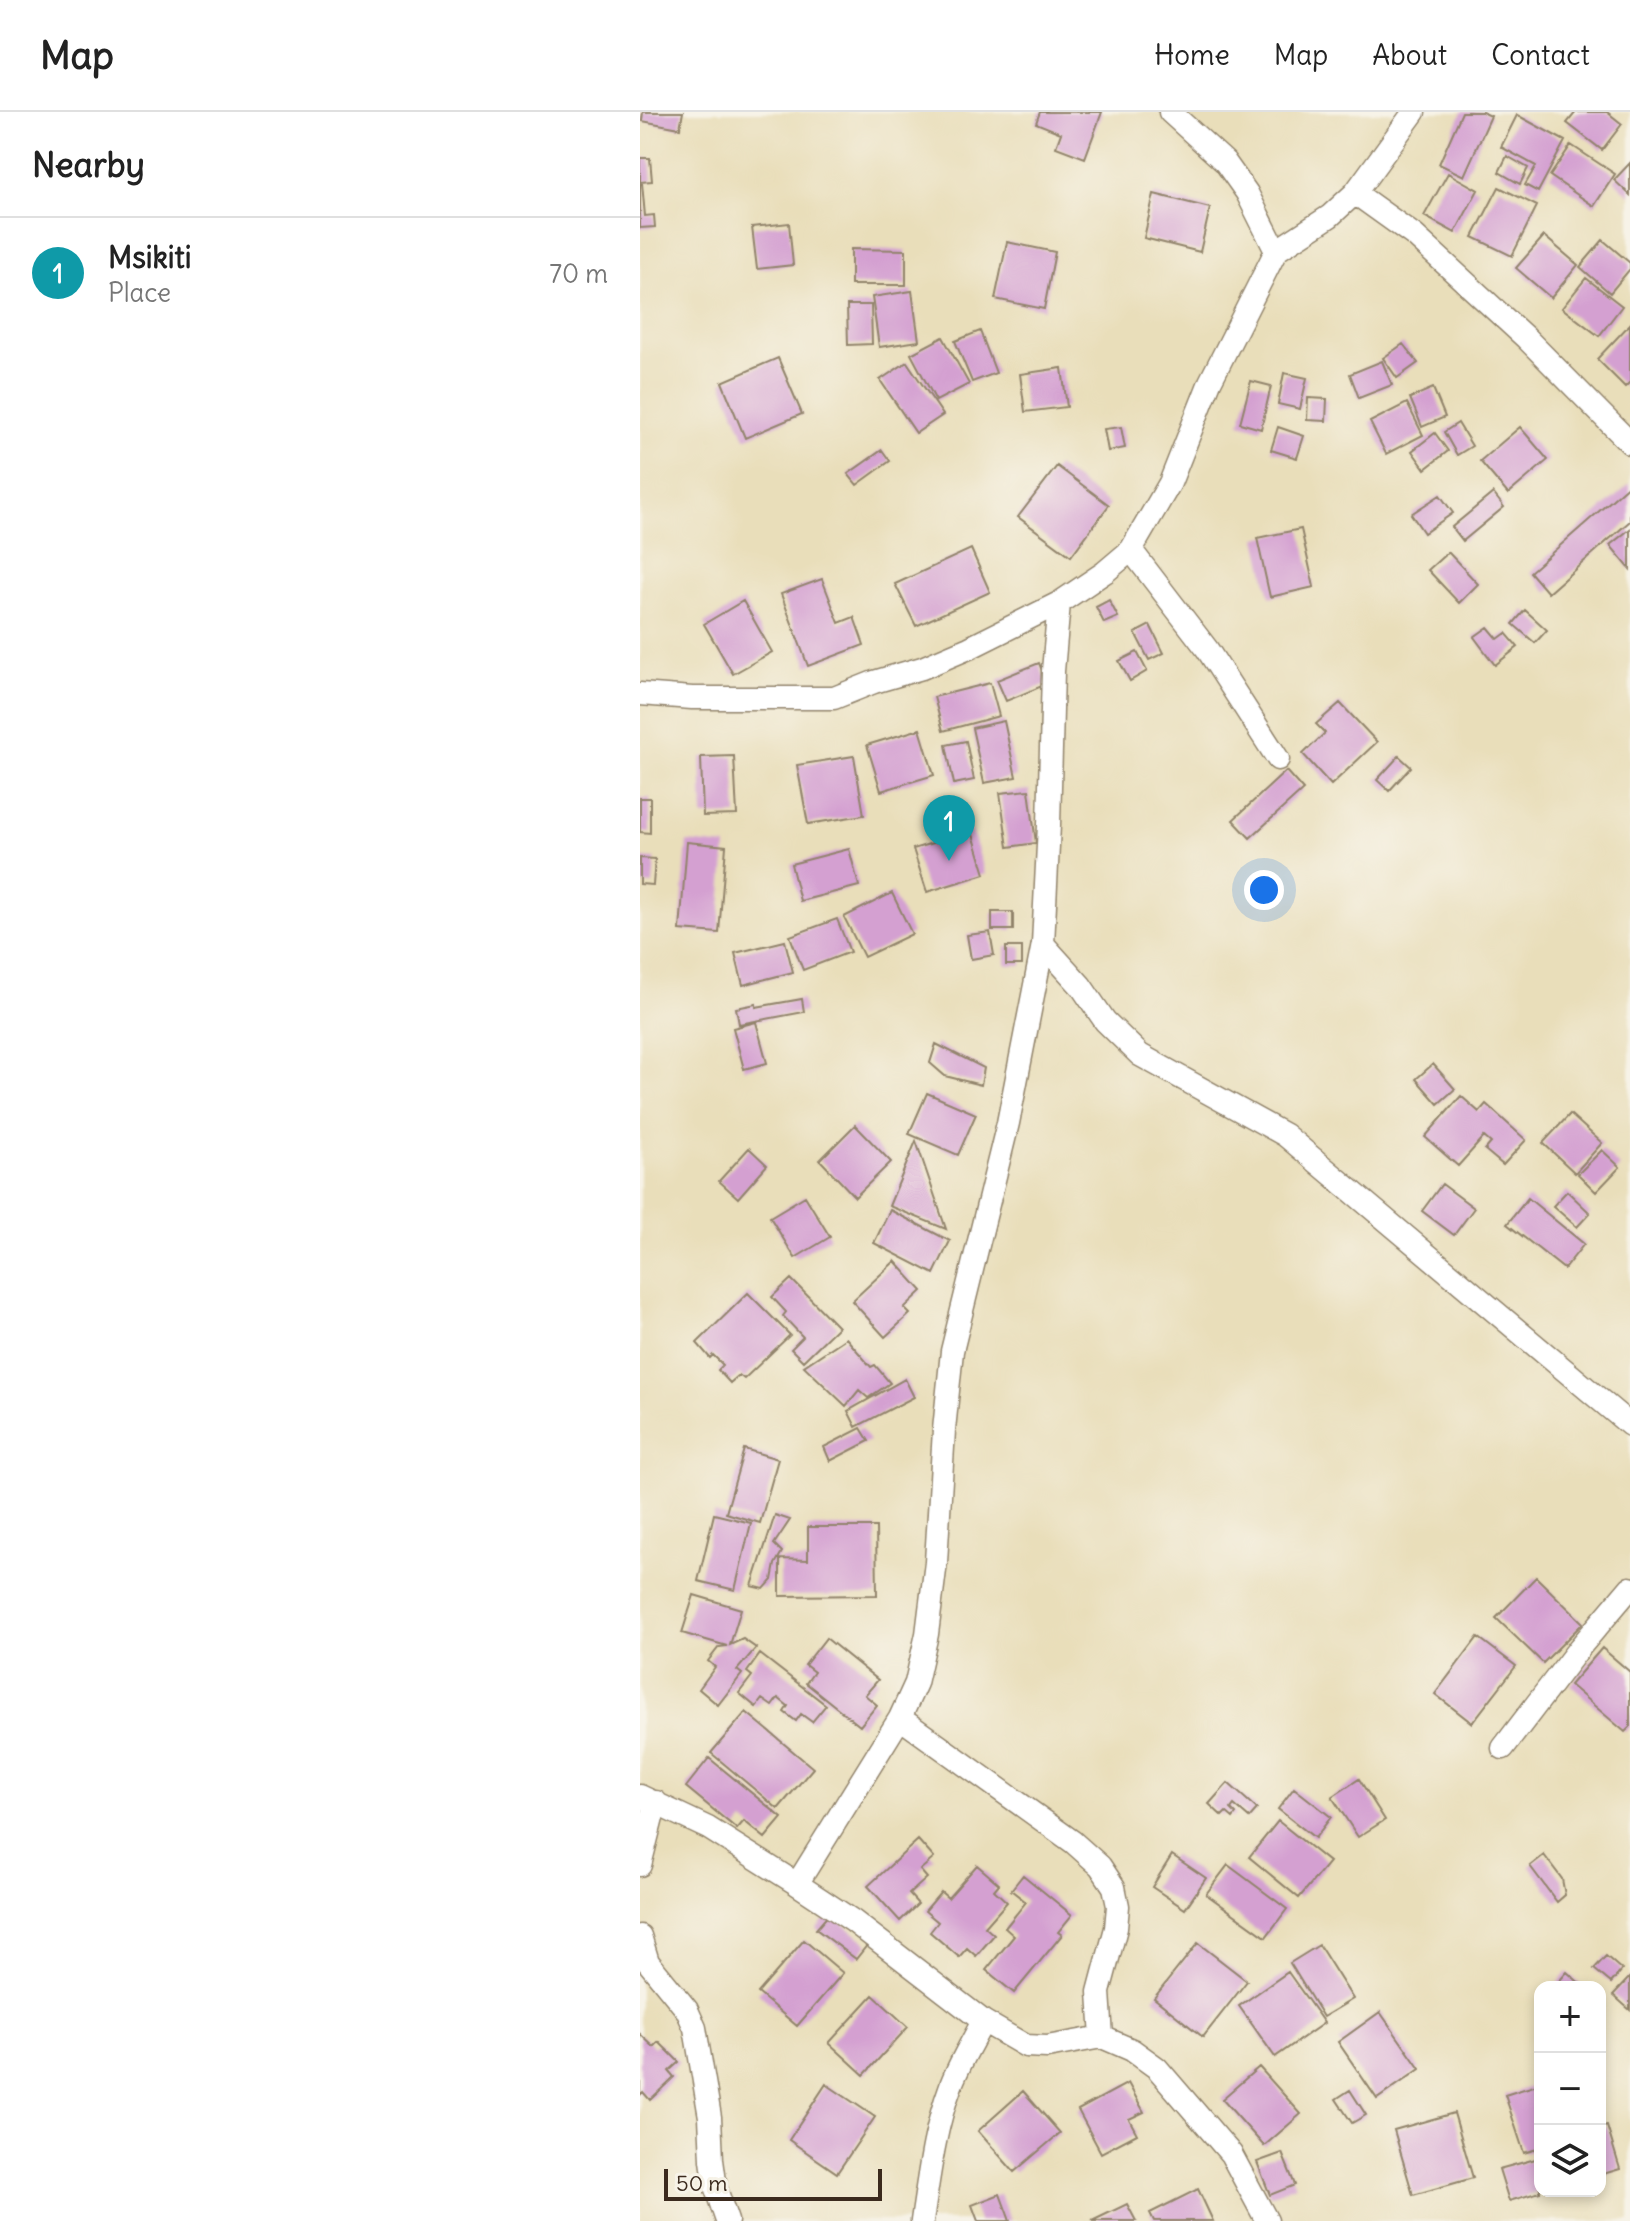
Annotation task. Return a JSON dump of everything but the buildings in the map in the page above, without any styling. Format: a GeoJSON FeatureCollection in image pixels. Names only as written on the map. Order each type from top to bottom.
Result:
{"type":"FeatureCollection","features":[{"type":"Feature","properties":{"kind":"street"},"geometry":{"type":"LineString","coordinates":[[1170,112],[1225,162],[1247,193],[1276,251]]}},
{"type":"Feature","properties":{"kind":"street"},"geometry":{"type":"LineString","coordinates":[[640,694],[692,698],[834,698],[922,668],[969,648],[1059,603],[1105,572],[1131,550],[1170,483],[1210,382],[1276,251],[1330,216],[1355,193],[1414,112]]}},
{"type":"Feature","properties":{"kind":"street"},"geometry":{"type":"LineString","coordinates":[[1355,193],[1415,236],[1526,338],[1630,443]]}},
{"type":"Feature","properties":{"kind":"street"},"geometry":{"type":"LineString","coordinates":[[1131,550],[1207,649],[1278,759]]}},
{"type":"Feature","properties":{"kind":"street"},"geometry":{"type":"LineString","coordinates":[[797,1884],[900,1718],[916,1683],[927,1634],[936,1562],[952,1351],[1008,1123],[1043,944],[1053,671],[1059,603]]}},
{"type":"Feature","properties":{"kind":"street"},"geometry":{"type":"LineString","coordinates":[[1043,944],[1081,986],[1105,1021],[1140,1055],[1285,1135],[1630,1425]]}},
{"type":"Feature","properties":{"kind":"street"},"geometry":{"type":"LineString","coordinates":[[1503,1748],[1580,1647],[1630,1588]]}},
{"type":"Feature","properties":{"kind":"street"},"geometry":{"type":"LineString","coordinates":[[900,1718],[1073,1842],[1100,1866],[1114,1887],[1118,1906],[1116,1928],[1099,1992],[1102,2037]]}},
{"type":"Feature","properties":{"kind":"street"},"geometry":{"type":"LineString","coordinates":[[640,1865],[648,1799],[708,1828],[797,1884],[865,1930],[983,2021],[1026,2046],[1047,2047],[1102,2037],[1132,2050],[1157,2068],[1231,2154],[1267,2221]]}},
{"type":"Feature","properties":{"kind":"street"},"geometry":{"type":"LineString","coordinates":[[640,1936],[648,1962],[687,2010],[695,2028],[710,2117],[714,2175],[727,2221]]}},
{"type":"Feature","properties":{"kind":"street"},"geometry":{"type":"LineString","coordinates":[[922,2221],[941,2114],[951,2085],[983,2021]]}},
{"type":"Feature","properties":{"kind":"place","name":"Msikiti"},"geometry":{"type":"Point","coordinates":[949,861]}}]}
